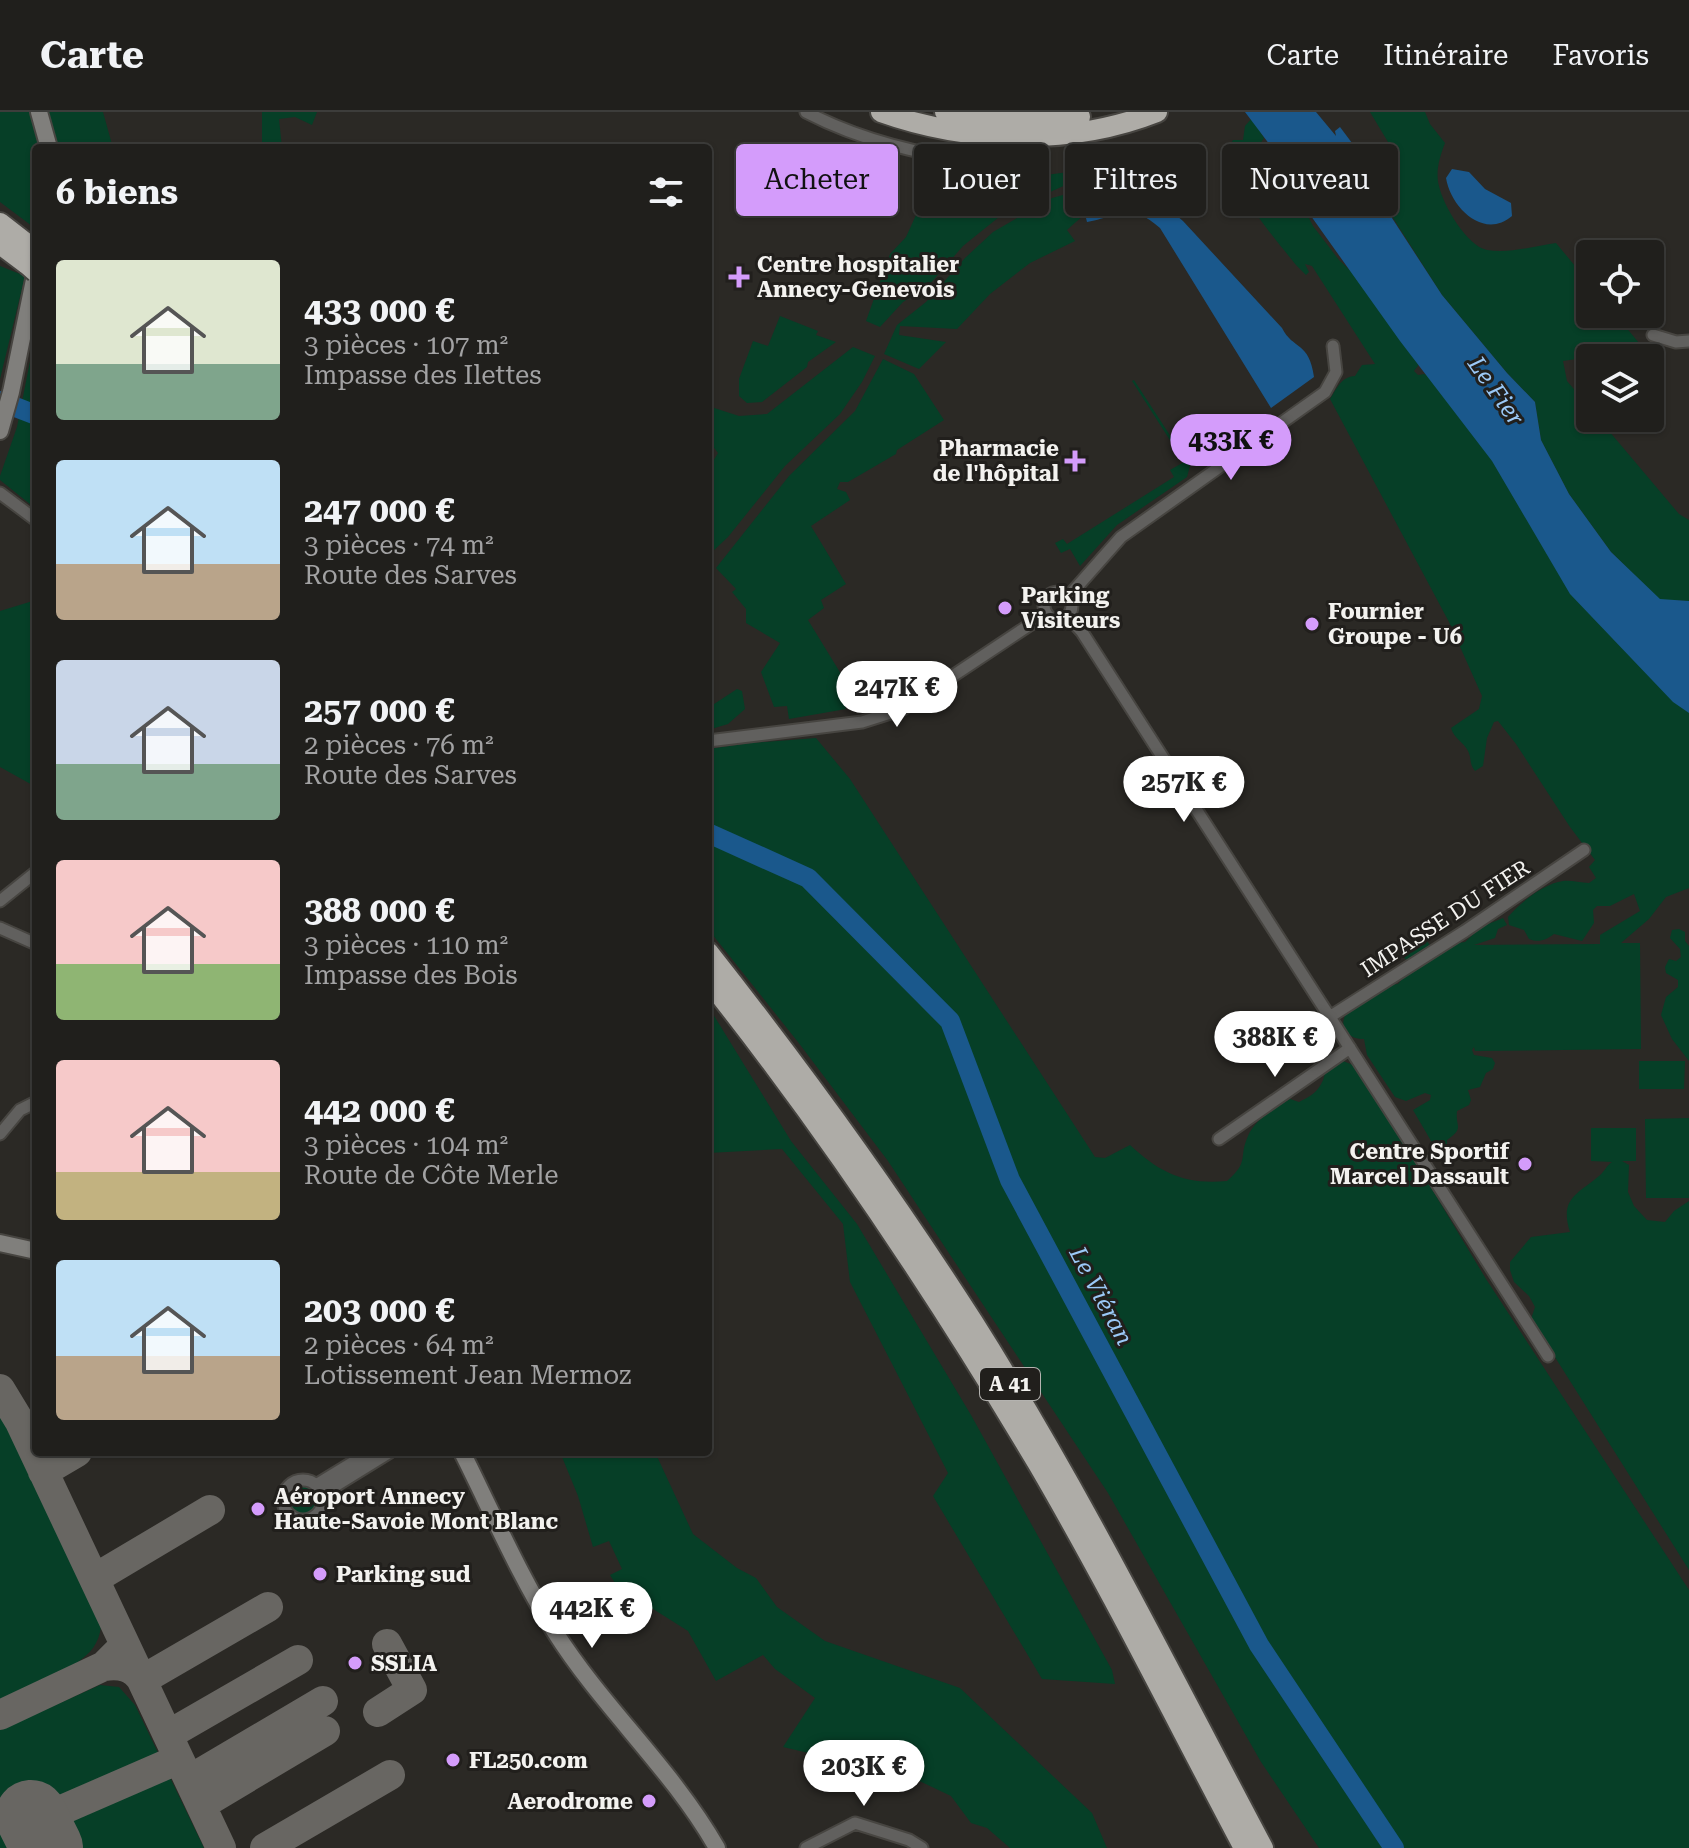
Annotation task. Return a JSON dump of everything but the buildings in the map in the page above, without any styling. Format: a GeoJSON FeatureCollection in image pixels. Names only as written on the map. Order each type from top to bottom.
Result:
{"type":"FeatureCollection","features":[{"type":"Feature","properties":{"kind":"highway"},"geometry":{"type":"LineString","coordinates":[[881,112],[958,132],[1030,137],[1097,128],[1155,113]]}},
{"type":"Feature","properties":{"kind":"highway"},"geometry":{"type":"LineString","coordinates":[[945,112],[1021,120],[1057,120],[1111,112]]}},
{"type":"Feature","properties":{"kind":"highway"},"geometry":{"type":"LineString","coordinates":[[0,223],[32,260]]}},
{"type":"Feature","properties":{"kind":"highway"},"geometry":{"type":"LineString","coordinates":[[0,244],[32,260]]}},
{"type":"Feature","properties":{"kind":"highway","name":"A 41"},"geometry":{"type":"LineString","coordinates":[[712,957],[767,1026],[878,1179],[974,1324],[1085,1514],[1263,1848]]}},
{"type":"Feature","properties":{"kind":"highway","name":"A 41"},"geometry":{"type":"LineString","coordinates":[[712,985],[752,1034],[864,1189],[961,1336],[1111,1596],[1244,1848]]}},
{"type":"Feature","properties":{"kind":"main road"},"geometry":{"type":"LineString","coordinates":[[39,112],[48,144]]}},
{"type":"Feature","properties":{"kind":"main road"},"geometry":{"type":"LineString","coordinates":[[2,423],[11,392],[32,267]]}},
{"type":"Feature","properties":{"kind":"main road"},"geometry":{"type":"LineString","coordinates":[[0,1243],[32,1250]]}},
{"type":"Feature","properties":{"kind":"main road"},"geometry":{"type":"LineString","coordinates":[[464,1456],[555,1632],[672,1780],[717,1848]]}},
{"type":"Feature","properties":{"kind":"street"},"geometry":{"type":"LineString","coordinates":[[806,112],[834,126],[914,151]]}},
{"type":"Feature","properties":{"kind":"street"},"geometry":{"type":"LineString","coordinates":[[1653,335],[1676,342],[1689,341]]}},
{"type":"Feature","properties":{"kind":"street"},"geometry":{"type":"LineString","coordinates":[[1068,597],[1121,537],[1325,392],[1336,372],[1333,346]]}},
{"type":"Feature","properties":{"kind":"street"},"geometry":{"type":"LineString","coordinates":[[0,493],[32,517]]}},
{"type":"Feature","properties":{"kind":"street"},"geometry":{"type":"LineString","coordinates":[[1059,592],[1068,597],[1072,607],[1068,616],[1057,621],[1046,614],[1044,602],[1050,594],[1059,592]]}},
{"type":"Feature","properties":{"kind":"street"},"geometry":{"type":"LineString","coordinates":[[712,741],[862,722],[903,709],[1046,614]]}},
{"type":"Feature","properties":{"kind":"street"},"geometry":{"type":"LineString","coordinates":[[1068,616],[1082,632],[1548,1356]]}},
{"type":"Feature","properties":{"kind":"street","name":"IMPASSE DU FIER"},"geometry":{"type":"LineString","coordinates":[[1328,1018],[1465,931],[1584,850]]}},
{"type":"Feature","properties":{"kind":"street"},"geometry":{"type":"LineString","coordinates":[[0,901],[32,875]]}},
{"type":"Feature","properties":{"kind":"street"},"geometry":{"type":"LineString","coordinates":[[0,928],[32,942]]}},
{"type":"Feature","properties":{"kind":"street"},"geometry":{"type":"LineString","coordinates":[[1219,1139],[1350,1048]]}},
{"type":"Feature","properties":{"kind":"street"},"geometry":{"type":"LineString","coordinates":[[0,1134],[20,1110],[32,1104]]}},
{"type":"Feature","properties":{"kind":"street"},"geometry":{"type":"LineString","coordinates":[[365,1456],[319,1490],[383,1456]]}},
{"type":"Feature","properties":{"kind":"street"},"geometry":{"type":"LineString","coordinates":[[806,1848],[855,1823],[909,1840],[922,1848]]}},
{"type":"Feature","properties":{"kind":"green space"},"geometry":{"type":"Polygon","coordinates":[[[0,112],[103,112],[112,144],[32,144],[32,226],[0,202],[0,112]]]}},
{"type":"Feature","properties":{"kind":"green space"},"geometry":{"type":"Polygon","coordinates":[[[262,112],[317,112],[312,125],[295,117],[279,119],[282,144],[262,144],[262,112]]]}},
{"type":"Feature","properties":{"kind":"green space"},"geometry":{"type":"Polygon","coordinates":[[[1370,112],[1425,112],[1445,143],[1438,170],[1441,194],[1464,233],[1479,247],[1495,251],[1556,243],[1576,267],[1576,328],[1627,328],[1640,344],[1576,344],[1576,359],[1563,361],[1567,381],[1576,392],[1576,432],[1610,432],[1679,514],[1689,520],[1689,601],[1660,600],[1611,552],[1569,494],[1541,440],[1535,402],[1442,295],[1392,216],[1398,216],[1398,144],[1388,142],[1370,112]]]}},
{"type":"Feature","properties":{"kind":"green space"},"geometry":{"type":"Polygon","coordinates":[[[1252,118],[1264,138],[1260,144],[1232,144],[1233,140],[1243,140],[1245,126],[1252,118]]]}},
{"type":"Feature","properties":{"kind":"green space"},"geometry":{"type":"Polygon","coordinates":[[[1065,172],[1065,185],[1049,193],[1049,175],[1065,172]]]}},
{"type":"Feature","properties":{"kind":"green space"},"geometry":{"type":"Polygon","coordinates":[[[1065,194],[1065,216],[1084,216],[1067,230],[1075,241],[1030,263],[990,294],[957,329],[900,326],[899,335],[946,342],[919,369],[884,354],[897,325],[926,302],[993,232],[1021,216],[1049,216],[1049,200],[1065,194]]]}},
{"type":"Feature","properties":{"kind":"green space"},"geometry":{"type":"Polygon","coordinates":[[[916,216],[1000,216],[963,246],[929,285],[903,302],[880,327],[866,321],[890,254],[906,237],[916,216]]]}},
{"type":"Feature","properties":{"kind":"green space"},"geometry":{"type":"Polygon","coordinates":[[[1258,216],[1308,216],[1339,260],[1359,279],[1417,356],[1418,366],[1414,371],[1432,378],[1689,712],[1689,888],[1666,897],[1649,919],[1621,943],[1640,943],[1641,1049],[1475,1051],[1474,1047],[1474,1055],[1492,1058],[1495,1063],[1480,1087],[1468,1090],[1471,1100],[1469,1105],[1457,1111],[1458,1130],[1447,1140],[1447,1151],[1441,1158],[1413,1110],[1430,1100],[1431,1095],[1425,1093],[1406,1101],[1395,1097],[1367,1055],[1364,1039],[1351,1036],[1343,1024],[1351,1007],[1370,994],[1398,984],[1411,969],[1411,963],[1403,957],[1403,951],[1413,942],[1427,941],[1431,947],[1465,942],[1481,927],[1503,918],[1507,925],[1498,929],[1495,938],[1474,945],[1600,944],[1600,935],[1640,911],[1634,894],[1610,906],[1597,906],[1593,910],[1594,923],[1582,941],[1554,934],[1542,940],[1533,940],[1524,930],[1509,925],[1508,917],[1540,890],[1563,881],[1589,883],[1596,878],[1589,867],[1595,860],[1498,721],[1494,722],[1487,738],[1483,766],[1475,771],[1466,748],[1452,732],[1451,728],[1479,709],[1482,696],[1449,622],[1330,399],[1340,384],[1346,378],[1355,376],[1362,365],[1375,364],[1312,266],[1305,264],[1309,272],[1306,275],[1258,216]]]}},
{"type":"Feature","properties":{"kind":"green space"},"geometry":{"type":"Polygon","coordinates":[[[0,266],[25,276],[0,379],[0,266]]]}},
{"type":"Feature","properties":{"kind":"green space"},"geometry":{"type":"Polygon","coordinates":[[[780,316],[836,342],[762,402],[747,403],[739,396],[739,379],[753,341],[768,346],[780,316]]]}},
{"type":"Feature","properties":{"kind":"green space"},"geometry":{"type":"Polygon","coordinates":[[[853,347],[875,356],[840,414],[785,466],[728,537],[712,552],[712,463],[718,453],[712,445],[712,407],[739,416],[767,414],[853,347]]]}},
{"type":"Feature","properties":{"kind":"green space"},"geometry":{"type":"Polygon","coordinates":[[[32,351],[32,506],[0,480],[17,427],[32,351]]]}},
{"type":"Feature","properties":{"kind":"green space"},"geometry":{"type":"Polygon","coordinates":[[[883,359],[914,374],[944,420],[897,450],[896,454],[848,482],[840,482],[837,489],[846,492],[850,500],[811,526],[846,584],[821,600],[824,608],[808,620],[849,687],[841,695],[846,709],[789,719],[787,706],[774,707],[761,672],[780,643],[746,623],[746,609],[732,592],[736,589],[716,568],[789,476],[855,411],[883,359]]]}},
{"type":"Feature","properties":{"kind":"green space"},"geometry":{"type":"Polygon","coordinates":[[[1134,380],[1190,466],[1187,477],[1117,525],[1080,566],[1070,549],[1061,553],[1055,543],[1063,539],[1067,544],[1174,477],[1170,470],[1184,462],[1134,380]]]}},
{"type":"Feature","properties":{"kind":"green space"},"geometry":{"type":"Polygon","coordinates":[[[32,601],[32,785],[0,767],[0,611],[32,601]]]}},
{"type":"Feature","properties":{"kind":"green space"},"geometry":{"type":"Polygon","coordinates":[[[737,689],[742,691],[745,709],[728,724],[712,729],[712,705],[737,689]]]}},
{"type":"Feature","properties":{"kind":"green space"},"geometry":{"type":"Polygon","coordinates":[[[816,738],[850,779],[1095,1157],[1105,1158],[1130,1145],[1152,1163],[1174,1175],[1198,1181],[1227,1181],[1239,1169],[1245,1143],[1260,1119],[1290,1099],[1299,1102],[1313,1094],[1330,1066],[1343,1061],[1353,1065],[1392,1123],[1486,1279],[1689,1590],[1689,1848],[1319,1848],[1261,1762],[1108,1493],[888,1161],[712,934],[712,748],[816,738]]]}},
{"type":"Feature","properties":{"kind":"green space"},"geometry":{"type":"Polygon","coordinates":[[[1672,930],[1685,932],[1685,941],[1689,946],[1689,1061],[1672,1039],[1661,1015],[1666,997],[1678,987],[1678,980],[1666,973],[1665,967],[1669,959],[1676,961],[1681,957],[1680,949],[1670,938],[1672,930]]]}},
{"type":"Feature","properties":{"kind":"green space"},"geometry":{"type":"Polygon","coordinates":[[[712,1013],[791,1141],[857,1224],[971,1415],[1112,1670],[1115,1684],[1042,1679],[933,1496],[948,1473],[850,1282],[843,1224],[782,1149],[712,1153],[712,1013]]]}},
{"type":"Feature","properties":{"kind":"green space"},"geometry":{"type":"Polygon","coordinates":[[[1639,1061],[1685,1061],[1684,1089],[1639,1089],[1639,1061]]]}},
{"type":"Feature","properties":{"kind":"green space"},"geometry":{"type":"Polygon","coordinates":[[[1689,1118],[1689,1198],[1646,1198],[1645,1119],[1689,1118]]]}},
{"type":"Feature","properties":{"kind":"green space"},"geometry":{"type":"Polygon","coordinates":[[[1591,1128],[1636,1128],[1636,1161],[1622,1161],[1629,1165],[1628,1192],[1634,1206],[1647,1220],[1665,1222],[1689,1201],[1689,1570],[1531,1319],[1535,1307],[1529,1296],[1514,1282],[1510,1270],[1510,1262],[1531,1237],[1570,1232],[1567,1211],[1572,1198],[1612,1162],[1591,1161],[1591,1128]]]}},
{"type":"Feature","properties":{"kind":"green space"},"geometry":{"type":"Polygon","coordinates":[[[0,1413],[100,1606],[101,1621],[96,1643],[80,1661],[0,1702],[0,1413]]]}},
{"type":"Feature","properties":{"kind":"green space"},"geometry":{"type":"Polygon","coordinates":[[[562,1456],[657,1456],[693,1534],[737,1568],[756,1578],[777,1607],[825,1641],[960,1688],[1092,1813],[1107,1848],[1010,1848],[987,1828],[971,1823],[951,1796],[911,1777],[783,1747],[815,1698],[775,1669],[763,1655],[716,1681],[688,1631],[642,1602],[626,1601],[610,1575],[622,1569],[609,1541],[593,1547],[578,1496],[562,1456]]]}},
{"type":"Feature","properties":{"kind":"green space"},"geometry":{"type":"Polygon","coordinates":[[[303,1485],[314,1489],[318,1500],[314,1511],[303,1515],[292,1511],[288,1500],[292,1489],[303,1485]]]}},
{"type":"Feature","properties":{"kind":"green space"},"geometry":{"type":"Polygon","coordinates":[[[100,1685],[119,1687],[135,1705],[204,1848],[0,1848],[0,1730],[100,1685]]]}},
{"type":"Feature","properties":{"kind":"water","name":"Le Fier"},"geometry":{"type":"Polygon","coordinates":[[[1245,112],[1316,112],[1336,136],[1335,131],[1340,127],[1353,144],[1269,144],[1245,112]]]}},
{"type":"Feature","properties":{"kind":"water"},"geometry":{"type":"Polygon","coordinates":[[[1452,169],[1469,172],[1485,189],[1511,203],[1512,216],[1491,224],[1470,217],[1454,200],[1449,189],[1446,178],[1452,169]]]}},
{"type":"Feature","properties":{"kind":"water"},"geometry":{"type":"Polygon","coordinates":[[[1088,216],[1108,216],[1087,222],[1088,216]]]}},
{"type":"Feature","properties":{"kind":"water"},"geometry":{"type":"Polygon","coordinates":[[[1144,216],[1177,216],[1183,221],[1286,335],[1305,351],[1314,377],[1271,408],[1160,228],[1144,216]]]}},
{"type":"Feature","properties":{"kind":"water","name":"Le Fier"},"geometry":{"type":"Polygon","coordinates":[[[1311,216],[1391,216],[1442,295],[1535,402],[1541,440],[1569,494],[1611,552],[1660,599],[1689,601],[1689,713],[1673,702],[1570,594],[1492,461],[1400,341],[1311,216]]]}},
{"type":"Feature","properties":{"kind":"waterway","name":"Le Viéran"},"geometry":{"type":"LineString","coordinates":[[0,401],[32,413]]}},
{"type":"Feature","properties":{"kind":"waterway","name":"Le Viéran"},"geometry":{"type":"LineString","coordinates":[[712,835],[808,878],[950,1021],[1010,1180],[1259,1645],[1394,1848]]}},
{"type":"Feature","properties":{"kind":"taxiway"},"geometry":{"type":"LineString","coordinates":[[0,1389],[32,1447]]}},
{"type":"Feature","properties":{"kind":"taxiway"},"geometry":{"type":"LineString","coordinates":[[36,1456],[221,1848]]}},
{"type":"Feature","properties":{"kind":"taxiway"},"geometry":{"type":"LineString","coordinates":[[43,1472],[70,1456]]}},
{"type":"Feature","properties":{"kind":"taxiway"},"geometry":{"type":"LineString","coordinates":[[94,1579],[210,1510]]}},
{"type":"Feature","properties":{"kind":"taxiway"},"geometry":{"type":"LineString","coordinates":[[104,1666],[126,1667],[142,1680],[268,1607]]}},
{"type":"Feature","properties":{"kind":"taxiway"},"geometry":{"type":"LineString","coordinates":[[378,1712],[412,1690],[387,1644]]}},
{"type":"Feature","properties":{"kind":"taxiway"},"geometry":{"type":"LineString","coordinates":[[0,1715],[104,1666],[117,1653]]}},
{"type":"Feature","properties":{"kind":"taxiway"},"geometry":{"type":"LineString","coordinates":[[168,1735],[298,1660]]}},
{"type":"Feature","properties":{"kind":"taxiway"},"geometry":{"type":"LineString","coordinates":[[189,1780],[323,1701]]}},
{"type":"Feature","properties":{"kind":"taxiway"},"geometry":{"type":"LineString","coordinates":[[201,1805],[325,1731]]}},
{"type":"Feature","properties":{"kind":"taxiway"},"geometry":{"type":"LineString","coordinates":[[34,1822],[179,1759]]}},
{"type":"Feature","properties":{"kind":"taxiway"},"geometry":{"type":"LineString","coordinates":[[265,1848],[390,1775]]}},
{"type":"Feature","properties":{"kind":"runway"},"geometry":{"type":"LineString","coordinates":[[31,1816],[47,1848]]}},
{"type":"Feature","properties":{"kind":"place","name":"Centre hospitalier Annecy-Genevois"},"geometry":{"type":"Point","coordinates":[739,277]}},
{"type":"Feature","properties":{"kind":"place","name":"Pharmacie de l'hôpital"},"geometry":{"type":"Point","coordinates":[1075,461]}},
{"type":"Feature","properties":{"kind":"place","name":"Parking Visiteurs"},"geometry":{"type":"Point","coordinates":[1005,608]}},
{"type":"Feature","properties":{"kind":"place","name":"Fournier Groupe - U6"},"geometry":{"type":"Point","coordinates":[1312,624]}},
{"type":"Feature","properties":{"kind":"place","name":"Centre Sportif Marcel Dassault"},"geometry":{"type":"Point","coordinates":[1525,1164]}},
{"type":"Feature","properties":{"kind":"place","name":"Aéroport Annecy Haute-Savoie Mont Blanc"},"geometry":{"type":"Point","coordinates":[258,1509]}},
{"type":"Feature","properties":{"kind":"place","name":"Parking sud"},"geometry":{"type":"Point","coordinates":[320,1574]}},
{"type":"Feature","properties":{"kind":"place","name":"SSLIA"},"geometry":{"type":"Point","coordinates":[355,1663]}},
{"type":"Feature","properties":{"kind":"place","name":"FL250.com"},"geometry":{"type":"Point","coordinates":[453,1760]}},
{"type":"Feature","properties":{"kind":"place","name":"Aerodrome"},"geometry":{"type":"Point","coordinates":[649,1801]}}]}
